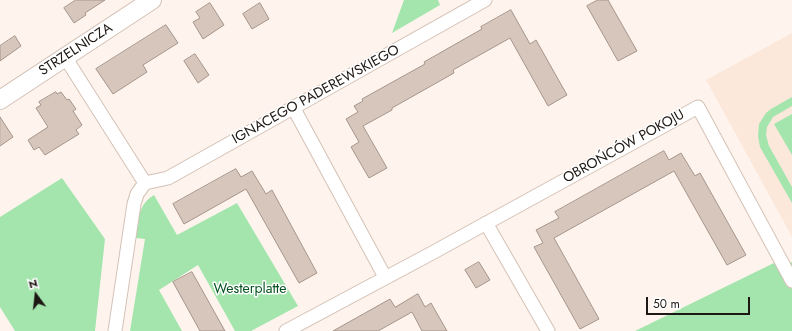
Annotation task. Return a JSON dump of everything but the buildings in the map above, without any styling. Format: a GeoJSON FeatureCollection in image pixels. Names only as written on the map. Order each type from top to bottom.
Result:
{"type":"FeatureCollection","features":[{"type":"Feature","properties":{"kind":"street","name":"STRZELNICZA"},"geometry":{"type":"LineString","coordinates":[[0,100],[152,0]]}},
{"type":"Feature","properties":{"kind":"street","name":"IGNACEGO PADEREWSKIEGO"},"geometry":{"type":"LineString","coordinates":[[145,183],[168,178],[485,0]]}},
{"type":"Feature","properties":{"kind":"street"},"geometry":{"type":"LineString","coordinates":[[65,57],[145,183],[137,194],[134,204],[115,331]]}},
{"type":"Feature","properties":{"kind":"street"},"geometry":{"type":"LineString","coordinates":[[293,107],[385,277]]}},
{"type":"Feature","properties":{"kind":"street","name":"OBROŃCÓW POKOJU"},"geometry":{"type":"LineString","coordinates":[[486,223],[698,107],[792,281]]}},
{"type":"Feature","properties":{"kind":"street"},"geometry":{"type":"LineString","coordinates":[[286,331],[486,223],[548,331]]}},
{"type":"Feature","properties":{"kind":"shaded area"},"geometry":{"type":"Polygon","coordinates":[[[792,33],[792,237],[706,80],[792,33]]]}},
{"type":"Feature","properties":{"kind":"green space"},"geometry":{"type":"Polygon","coordinates":[[[404,0],[438,0],[440,5],[392,33],[404,0]]]}},
{"type":"Feature","properties":{"kind":"green space"},"geometry":{"type":"Polygon","coordinates":[[[792,97],[792,106],[773,117],[767,127],[766,135],[769,146],[792,187],[792,203],[760,147],[758,136],[759,124],[766,113],[792,97]]]}},
{"type":"Feature","properties":{"kind":"green space"},"geometry":{"type":"Polygon","coordinates":[[[792,114],[792,155],[774,124],[792,114]]]}},
{"type":"Feature","properties":{"kind":"green space"},"geometry":{"type":"Polygon","coordinates":[[[62,178],[105,239],[95,331],[15,331],[0,307],[0,217],[62,178]]]}},
{"type":"Feature","properties":{"kind":"green space","name":"Westerplatte"},"geometry":{"type":"Polygon","coordinates":[[[154,195],[177,235],[237,203],[298,306],[251,331],[235,331],[198,265],[159,290],[182,331],[130,331],[145,239],[136,238],[139,219],[144,203],[154,195]]]}},
{"type":"Feature","properties":{"kind":"green space"},"geometry":{"type":"Polygon","coordinates":[[[780,260],[784,266],[792,262],[792,331],[635,331],[780,260]]]}}]}
